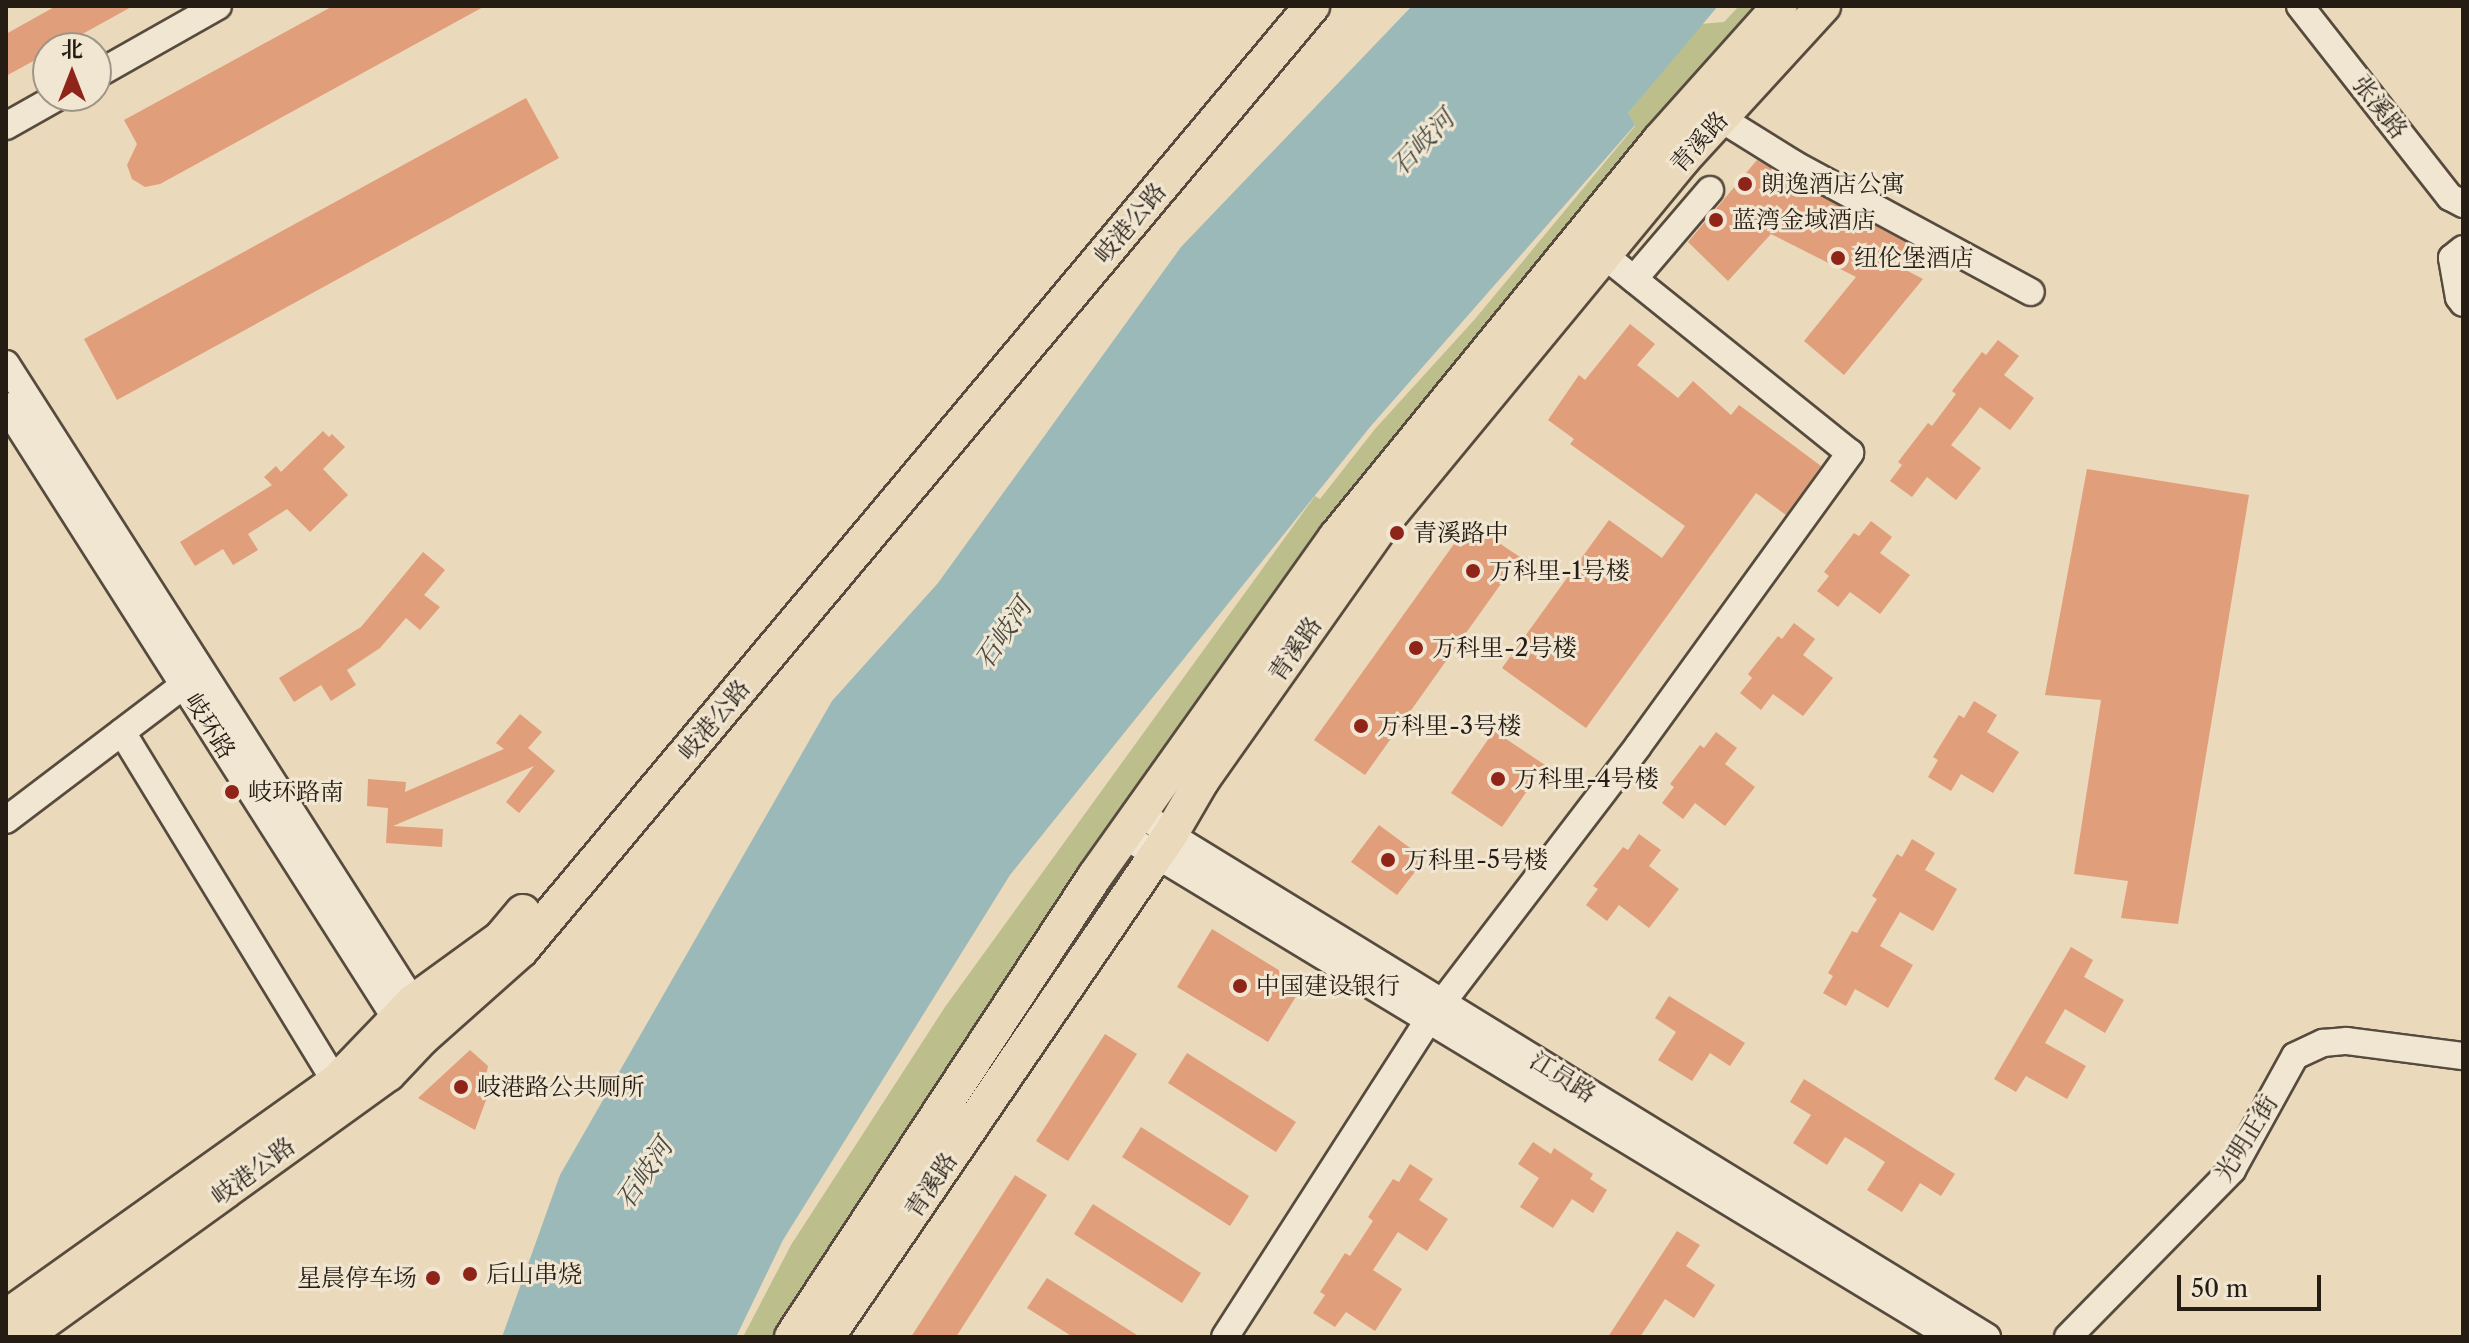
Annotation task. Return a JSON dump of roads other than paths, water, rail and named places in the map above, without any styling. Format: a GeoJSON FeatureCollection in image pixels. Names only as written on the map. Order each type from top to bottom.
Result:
{"type":"FeatureCollection","features":[{"type":"Feature","properties":{"kind":"main road","name":"岐港公路"},"geometry":{"type":"LineString","coordinates":[[6,1317],[336,1082],[501,938],[1286,6]]}},
{"type":"Feature","properties":{"kind":"main road","name":"岐港公路"},"geometry":{"type":"LineString","coordinates":[[23,1337],[388,1074],[410,1020],[521,950],[1312,6]]}},
{"type":"Feature","properties":{"kind":"main road","name":"青溪路"},"geometry":{"type":"LineString","coordinates":[[827,1337],[1162,846],[1202,780],[1387,518],[1604,255],[1780,6]]}},
{"type":"Feature","properties":{"kind":"main road","name":"青溪路"},"geometry":{"type":"LineString","coordinates":[[792,1337],[1095,876],[1336,537],[1707,110],[1823,6]]}},
{"type":"Feature","properties":{"kind":"street"},"geometry":{"type":"LineString","coordinates":[[112,66],[218,6]]}},
{"type":"Feature","properties":{"kind":"street","name":"张溪路"},"geometry":{"type":"LineString","coordinates":[[2300,6],[2450,197],[2463,204]]}},
{"type":"Feature","properties":{"kind":"street"},"geometry":{"type":"LineString","coordinates":[[1707,110],[1794,164],[2031,292]]}},
{"type":"Feature","properties":{"kind":"street"},"geometry":{"type":"LineString","coordinates":[[6,126],[32,111]]}},
{"type":"Feature","properties":{"kind":"street"},"geometry":{"type":"LineString","coordinates":[[1634,279],[1710,190]]}},
{"type":"Feature","properties":{"kind":"street"},"geometry":{"type":"LineString","coordinates":[[2463,249],[2452,258],[2459,297],[2463,303]]}},
{"type":"Feature","properties":{"kind":"street"},"geometry":{"type":"LineString","coordinates":[[1225,1337],[1435,1012],[1638,746],[1850,453],[1604,255]]}},
{"type":"Feature","properties":{"kind":"street","name":"岐环路"},"geometry":{"type":"LineString","coordinates":[[6,364],[193,678],[410,1020]]}},
{"type":"Feature","properties":{"kind":"street","name":"岐环路"},"geometry":{"type":"LineString","coordinates":[[6,406],[193,678]]}},
{"type":"Feature","properties":{"kind":"street"},"geometry":{"type":"LineString","coordinates":[[6,820],[193,678]]}},
{"type":"Feature","properties":{"kind":"street"},"geometry":{"type":"LineString","coordinates":[[122,732],[336,1082]]}},
{"type":"Feature","properties":{"kind":"street","name":"江员路"},"geometry":{"type":"LineString","coordinates":[[1133,825],[1162,846],[1435,1012],[1987,1337]]}},
{"type":"Feature","properties":{"kind":"street","name":"江员路"},"geometry":{"type":"LineString","coordinates":[[1435,1012],[1952,1337]]}},
{"type":"Feature","properties":{"kind":"street","name":"光明正街"},"geometry":{"type":"LineString","coordinates":[[2068,1337],[2232,1170],[2295,1056],[2323,1043],[2347,1041],[2463,1056]]}},
{"type":"Feature","properties":{"kind":"water","name":"石岐河"},"geometry":{"type":"Polygon","coordinates":[[[1412,6],[1718,6],[1628,113],[1635,125],[1370,427],[1010,875],[783,1240],[736,1337],[502,1337],[560,1175],[832,701],[938,583],[1181,247],[1412,6]]]}},
{"type":"Feature","properties":{"kind":"place","name":"朗逸酒店公寓"},"geometry":{"type":"Point","coordinates":[1745,184]}},
{"type":"Feature","properties":{"kind":"place","name":"蓝湾金域酒店"},"geometry":{"type":"Point","coordinates":[1716,220]}},
{"type":"Feature","properties":{"kind":"place","name":"纽伦堡酒店"},"geometry":{"type":"Point","coordinates":[1838,258]}},
{"type":"Feature","properties":{"kind":"place","name":"青溪路中"},"geometry":{"type":"Point","coordinates":[1397,533]}},
{"type":"Feature","properties":{"kind":"place","name":"万科里-1号楼"},"geometry":{"type":"Point","coordinates":[1473,571]}},
{"type":"Feature","properties":{"kind":"place","name":"万科里-2号楼"},"geometry":{"type":"Point","coordinates":[1416,648]}},
{"type":"Feature","properties":{"kind":"place","name":"万科里-3号楼"},"geometry":{"type":"Point","coordinates":[1361,726]}},
{"type":"Feature","properties":{"kind":"place","name":"万科里-4号楼"},"geometry":{"type":"Point","coordinates":[1498,779]}},
{"type":"Feature","properties":{"kind":"place","name":"岐环路南"},"geometry":{"type":"Point","coordinates":[232,792]}},
{"type":"Feature","properties":{"kind":"place","name":"万科里-5号楼"},"geometry":{"type":"Point","coordinates":[1388,860]}},
{"type":"Feature","properties":{"kind":"place","name":"中国建设银行"},"geometry":{"type":"Point","coordinates":[1240,986]}},
{"type":"Feature","properties":{"kind":"place","name":"岐港路公共厕所"},"geometry":{"type":"Point","coordinates":[461,1087]}},
{"type":"Feature","properties":{"kind":"place","name":"后山串烧"},"geometry":{"type":"Point","coordinates":[470,1274]}},
{"type":"Feature","properties":{"kind":"place","name":"星晨停车场"},"geometry":{"type":"Point","coordinates":[433,1278]}}]}
